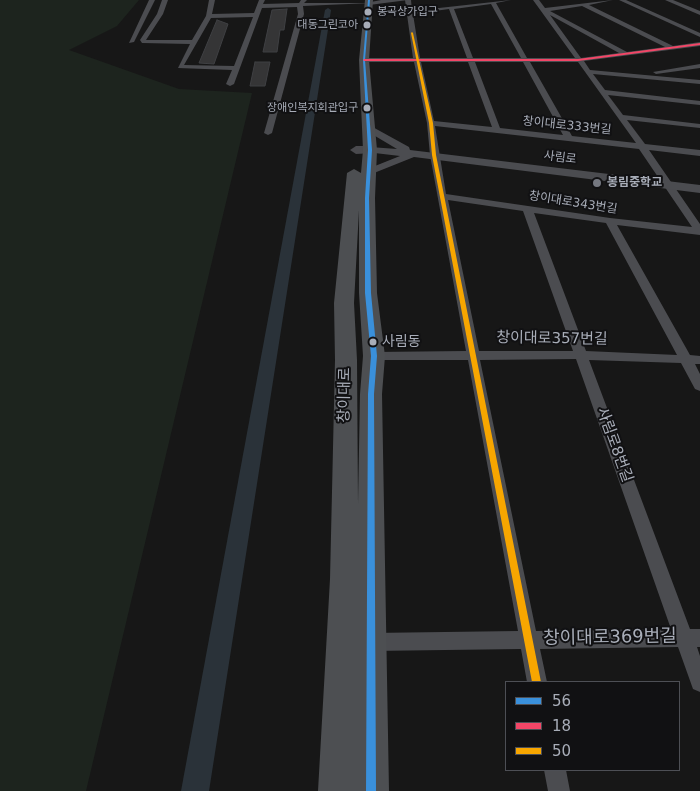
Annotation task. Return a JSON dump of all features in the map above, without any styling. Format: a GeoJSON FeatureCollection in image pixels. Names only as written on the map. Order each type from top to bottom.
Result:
{"type":"FeatureCollection","features":[{"type":"Feature","properties":{"kind":"main road","name":"창이대로"},"geometry":{"type":"LineString","coordinates":[[336,791],[344,579],[346,360],[344,303],[369,128],[364,60],[364,2]]}},
{"type":"Feature","properties":{"kind":"main road","name":"창이대로"},"geometry":{"type":"LineString","coordinates":[[364,2],[356,18],[365,158],[368,294],[374,356],[371,394],[371,791]]}},
{"type":"Feature","properties":{"kind":"street"},"geometry":{"type":"LineString","coordinates":[[131,42],[152,0]]}},
{"type":"Feature","properties":{"kind":"street"},"geometry":{"type":"LineString","coordinates":[[164,0],[160,14],[144,42],[194,42]]}},
{"type":"Feature","properties":{"kind":"street"},"geometry":{"type":"LineString","coordinates":[[212,0],[209,16],[180,67],[235,68]]}},
{"type":"Feature","properties":{"kind":"street"},"geometry":{"type":"LineString","coordinates":[[230,84],[262,3],[329,4],[407,0],[417,60],[431,123],[434,156],[537,681]]}},
{"type":"Feature","properties":{"kind":"street"},"geometry":{"type":"LineString","coordinates":[[409,13],[508,0]]}},
{"type":"Feature","properties":{"kind":"street"},"geometry":{"type":"LineString","coordinates":[[536,0],[670,185],[700,232]]}},
{"type":"Feature","properties":{"kind":"street"},"geometry":{"type":"LineString","coordinates":[[543,10],[610,0]]}},
{"type":"Feature","properties":{"kind":"street"},"geometry":{"type":"LineString","coordinates":[[622,0],[700,35]]}},
{"type":"Feature","properties":{"kind":"street"},"geometry":{"type":"LineString","coordinates":[[668,0],[700,13]]}},
{"type":"Feature","properties":{"kind":"street"},"geometry":{"type":"LineString","coordinates":[[493,2],[568,139]]}},
{"type":"Feature","properties":{"kind":"street"},"geometry":{"type":"LineString","coordinates":[[268,133],[303,3]]}},
{"type":"Feature","properties":{"kind":"street"},"geometry":{"type":"LineString","coordinates":[[582,4],[673,48]]}},
{"type":"Feature","properties":{"kind":"street"},"geometry":{"type":"LineString","coordinates":[[451,7],[496,130]]}},
{"type":"Feature","properties":{"kind":"street"},"geometry":{"type":"LineString","coordinates":[[543,10],[626,54]]}},
{"type":"Feature","properties":{"kind":"street"},"geometry":{"type":"LineString","coordinates":[[209,16],[258,15]]}},
{"type":"Feature","properties":{"kind":"street"},"geometry":{"type":"LineString","coordinates":[[364,60],[578,60],[700,44]]}},
{"type":"Feature","properties":{"kind":"street"},"geometry":{"type":"LineString","coordinates":[[636,75],[700,66]]}},
{"type":"Feature","properties":{"kind":"street"},"geometry":{"type":"LineString","coordinates":[[589,72],[700,82]]}},
{"type":"Feature","properties":{"kind":"street"},"geometry":{"type":"LineString","coordinates":[[603,92],[700,103]]}},
{"type":"Feature","properties":{"kind":"street"},"geometry":{"type":"LineString","coordinates":[[622,118],[700,126]]}},
{"type":"Feature","properties":{"kind":"street","name":"창이대로333번길"},"geometry":{"type":"LineString","coordinates":[[431,123],[700,154]]}},
{"type":"Feature","properties":{"kind":"street","name":"사림로"},"geometry":{"type":"LineString","coordinates":[[369,128],[388,141],[417,154]]}},
{"type":"Feature","properties":{"kind":"street","name":"사림로"},"geometry":{"type":"LineString","coordinates":[[365,158],[417,154],[700,189]]}},
{"type":"Feature","properties":{"kind":"street","name":"사림로"},"geometry":{"type":"LineString","coordinates":[[365,158],[417,154]]}},
{"type":"Feature","properties":{"kind":"street","name":"창이대로343번길"},"geometry":{"type":"LineString","coordinates":[[442,196],[610,222],[700,232]]}},
{"type":"Feature","properties":{"kind":"street","name":"사림로8번길"},"geometry":{"type":"LineString","coordinates":[[528,208],[581,355],[692,638],[700,682]]}},
{"type":"Feature","properties":{"kind":"street"},"geometry":{"type":"LineString","coordinates":[[610,222],[700,386]]}},
{"type":"Feature","properties":{"kind":"street","name":"창이대로357번길"},"geometry":{"type":"LineString","coordinates":[[374,356],[473,354],[581,355],[700,360]]}},
{"type":"Feature","properties":{"kind":"street","name":"창이대로369번길"},"geometry":{"type":"LineString","coordinates":[[371,642],[692,638]]}},
{"type":"Feature","properties":{"kind":"street"},"geometry":{"type":"LineString","coordinates":[[555,771],[559,791]]}},
{"type":"Feature","properties":{"kind":"shaded area"},"geometry":{"type":"Polygon","coordinates":[[[0,0],[139,0],[117,26],[69,50],[179,89],[252,93],[86,791],[0,791],[0,0]]]}},
{"type":"Feature","properties":{"kind":"building"},"geometry":{"type":"Polygon","coordinates":[[[287,9],[284,30],[280,30],[277,52],[263,52],[272,10],[287,9]]]}},
{"type":"Feature","properties":{"kind":"building"},"geometry":{"type":"Polygon","coordinates":[[[217,20],[228,24],[214,64],[199,63],[217,20]]]}},
{"type":"Feature","properties":{"kind":"building"},"geometry":{"type":"Polygon","coordinates":[[[255,62],[270,62],[265,86],[250,86],[255,62]]]}},
{"type":"Feature","properties":{"kind":"waterway"},"geometry":{"type":"LineString","coordinates":[[195,791],[328,10]]}},
{"type":"Feature","properties":{"kind":"transit line","name":"56"},"geometry":{"type":"LineString","coordinates":[[369,0],[364,60],[370,150],[367,198],[368,293],[374,356],[371,394],[371,791]]}},
{"type":"Feature","properties":{"kind":"transit line","name":"50"},"geometry":{"type":"LineString","coordinates":[[412,33],[431,123],[434,155],[537,681]]}},
{"type":"Feature","properties":{"kind":"transit line","name":"18"},"geometry":{"type":"LineString","coordinates":[[364,60],[578,60],[700,44]]}},
{"type":"Feature","properties":{"kind":"place","name":"봉곡상가입구"},"geometry":{"type":"Point","coordinates":[368,12]}},
{"type":"Feature","properties":{"kind":"place","name":"대동그린코아"},"geometry":{"type":"Point","coordinates":[367,25]}},
{"type":"Feature","properties":{"kind":"place","name":"장애인복지회관입구"},"geometry":{"type":"Point","coordinates":[367,108]}},
{"type":"Feature","properties":{"kind":"place","name":"봉림중학교"},"geometry":{"type":"Point","coordinates":[597,183]}},
{"type":"Feature","properties":{"kind":"place","name":"사림동"},"geometry":{"type":"Point","coordinates":[373,342]}}]}
